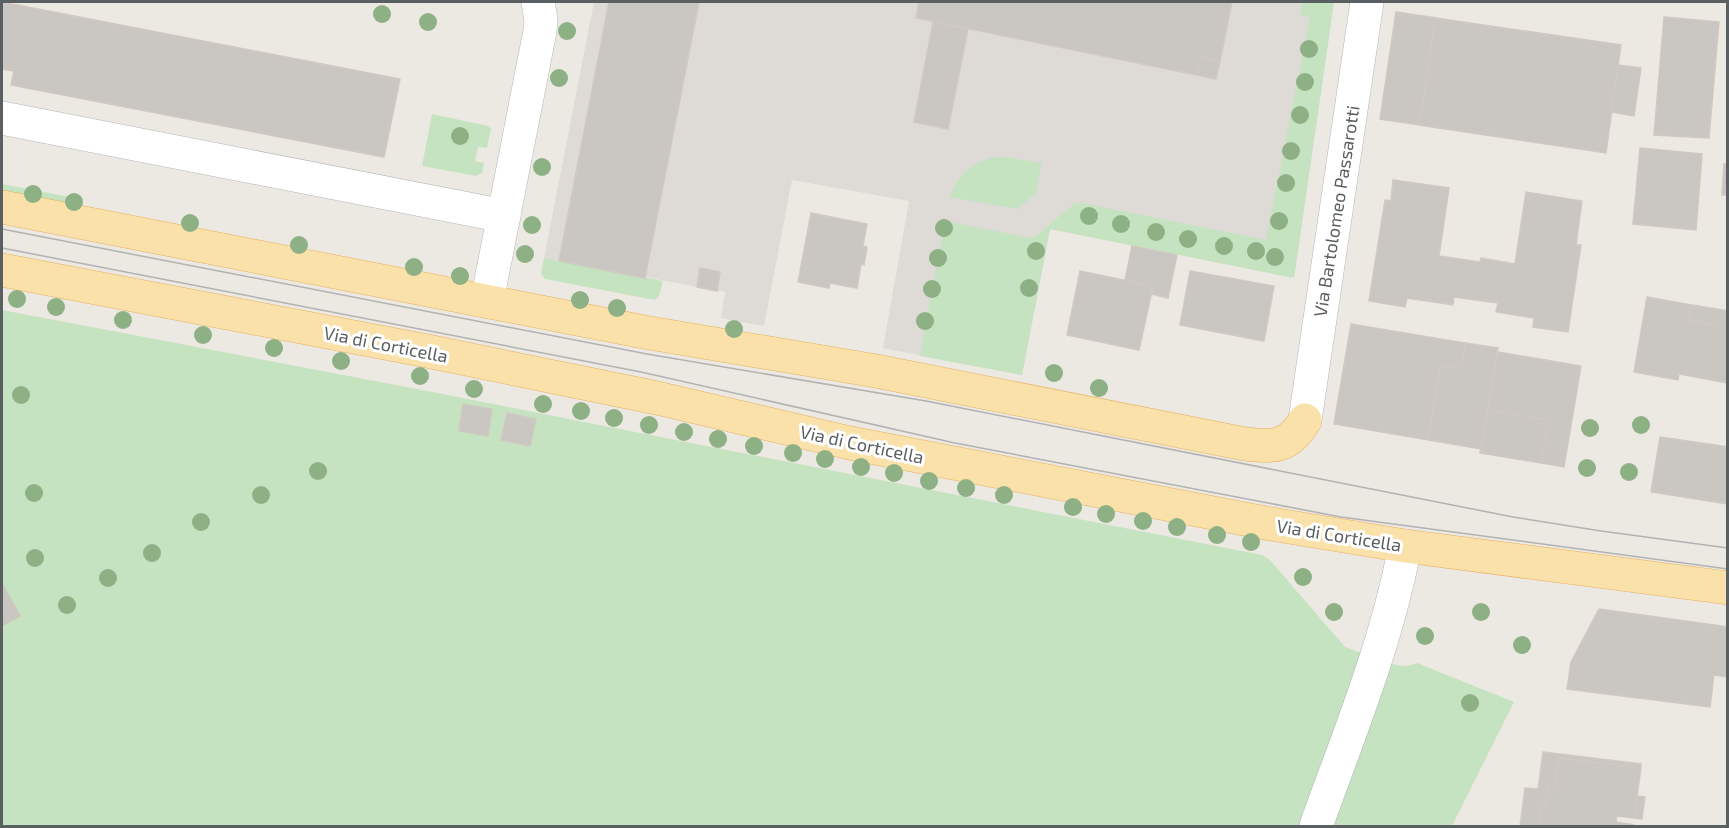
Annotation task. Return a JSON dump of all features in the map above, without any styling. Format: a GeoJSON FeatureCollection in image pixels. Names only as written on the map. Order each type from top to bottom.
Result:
{"type":"FeatureCollection","features":[{"type":"Feature","properties":{"kind":"main road"},"geometry":{"type":"LineString","coordinates":[[2,207],[644,332],[876,371],[1245,444],[1276,446],[1286,442],[1297,433],[1305,420]]}},
{"type":"Feature","properties":{"kind":"main road","name":"Via di Corticella"},"geometry":{"type":"LineString","coordinates":[[2,270],[428,351],[850,442],[1255,521],[1405,546],[1728,588]]}},
{"type":"Feature","properties":{"kind":"street"},"geometry":{"type":"LineString","coordinates":[[487,301],[540,31],[541,10],[538,2]]}},
{"type":"Feature","properties":{"kind":"street","name":"Via Bartolomeo Passarotti"},"geometry":{"type":"LineString","coordinates":[[1305,420],[1367,2]]}},
{"type":"Feature","properties":{"kind":"street"},"geometry":{"type":"LineString","coordinates":[[2,118],[504,216]]}},
{"type":"Feature","properties":{"kind":"street"},"geometry":{"type":"LineString","coordinates":[[1316,826],[1376,659],[1405,546]]}},
{"type":"Feature","properties":{"kind":"shaded area"},"geometry":{"type":"Polygon","coordinates":[[[594,2],[1334,2],[1294,278],[1050,229],[1022,375],[883,348],[909,201],[792,180],[764,326],[721,318],[725,292],[544,258],[594,2]]]}},
{"type":"Feature","properties":{"kind":"green space"},"geometry":{"type":"Polygon","coordinates":[[[1302,2],[1334,2],[1294,278],[1050,229],[1022,375],[920,356],[945,221],[1031,238],[1076,202],[1266,240],[1310,18],[1300,15],[1302,2]]]}},
{"type":"Feature","properties":{"kind":"green space"},"geometry":{"type":"Polygon","coordinates":[[[432,114],[488,126],[491,129],[487,148],[478,147],[475,161],[484,163],[482,173],[476,176],[422,166],[432,114]]]}},
{"type":"Feature","properties":{"kind":"green space"},"geometry":{"type":"Polygon","coordinates":[[[994,157],[1042,163],[1036,193],[1018,209],[950,197],[957,182],[966,171],[994,157]]]}},
{"type":"Feature","properties":{"kind":"green space"},"geometry":{"type":"Polygon","coordinates":[[[2,184],[81,199],[79,207],[2,192],[2,184]]]}},
{"type":"Feature","properties":{"kind":"green space"},"geometry":{"type":"Polygon","coordinates":[[[544,258],[663,281],[659,296],[655,300],[545,279],[541,274],[544,258]]]}},
{"type":"Feature","properties":{"kind":"green space"},"geometry":{"type":"Polygon","coordinates":[[[2,310],[1262,555],[1270,560],[1345,647],[1396,665],[1407,666],[1417,663],[1514,702],[1452,826],[2,826],[2,310]]]}},
{"type":"Feature","properties":{"kind":"building"},"geometry":{"type":"Polygon","coordinates":[[[2,2],[400,79],[384,157],[11,85],[14,71],[2,69],[2,2]]]}},
{"type":"Feature","properties":{"kind":"building"},"geometry":{"type":"Polygon","coordinates":[[[609,2],[699,2],[645,278],[559,261],[609,2]]]}},
{"type":"Feature","properties":{"kind":"building"},"geometry":{"type":"Polygon","coordinates":[[[919,2],[1232,2],[1220,61],[1201,57],[1197,75],[916,18],[919,2]]]}},
{"type":"Feature","properties":{"kind":"building"},"geometry":{"type":"Polygon","coordinates":[[[1396,12],[1436,18],[1419,125],[1380,119],[1396,12]]]}},
{"type":"Feature","properties":{"kind":"building"},"geometry":{"type":"Polygon","coordinates":[[[1664,17],[1719,22],[1709,138],[1654,135],[1664,17]]]}},
{"type":"Feature","properties":{"kind":"building"},"geometry":{"type":"Polygon","coordinates":[[[1436,18],[1621,45],[1606,153],[1419,125],[1436,18]]]}},
{"type":"Feature","properties":{"kind":"building"},"geometry":{"type":"Polygon","coordinates":[[[933,22],[968,29],[948,129],[914,122],[933,22]]]}},
{"type":"Feature","properties":{"kind":"building"},"geometry":{"type":"Polygon","coordinates":[[[1201,57],[1220,61],[1216,79],[1197,75],[1201,57]]]}},
{"type":"Feature","properties":{"kind":"building"},"geometry":{"type":"Polygon","coordinates":[[[1618,65],[1641,68],[1634,116],[1611,112],[1618,65]]]}},
{"type":"Feature","properties":{"kind":"building"},"geometry":{"type":"Polygon","coordinates":[[[1640,148],[1702,154],[1696,230],[1633,224],[1640,148]]]}},
{"type":"Feature","properties":{"kind":"building"},"geometry":{"type":"Polygon","coordinates":[[[1724,164],[1728,164],[1728,195],[1722,195],[1724,164]]]}},
{"type":"Feature","properties":{"kind":"building"},"geometry":{"type":"Polygon","coordinates":[[[1393,180],[1449,188],[1439,256],[1480,262],[1481,258],[1515,264],[1526,192],[1582,201],[1576,245],[1581,245],[1568,332],[1533,327],[1534,318],[1496,312],[1498,303],[1454,297],[1453,305],[1407,298],[1405,307],[1369,301],[1385,200],[1391,201],[1393,180]]]}},
{"type":"Feature","properties":{"kind":"building"},"geometry":{"type":"Polygon","coordinates":[[[811,213],[867,224],[863,246],[867,247],[864,265],[861,264],[857,288],[830,283],[829,288],[798,282],[811,213]]]}},
{"type":"Feature","properties":{"kind":"building"},"geometry":{"type":"Polygon","coordinates":[[[1132,246],[1177,255],[1168,298],[1151,294],[1153,286],[1125,280],[1132,246]]]}},
{"type":"Feature","properties":{"kind":"building"},"geometry":{"type":"Polygon","coordinates":[[[700,268],[720,272],[717,291],[697,287],[700,268]]]}},
{"type":"Feature","properties":{"kind":"building"},"geometry":{"type":"Polygon","coordinates":[[[1080,271],[1153,286],[1139,350],[1067,335],[1080,271]]]}},
{"type":"Feature","properties":{"kind":"building"},"geometry":{"type":"Polygon","coordinates":[[[1190,271],[1274,286],[1264,341],[1180,325],[1190,271]]]}},
{"type":"Feature","properties":{"kind":"building"},"geometry":{"type":"Polygon","coordinates":[[[1647,297],[1692,305],[1689,320],[1728,327],[1728,383],[1679,374],[1678,380],[1634,372],[1647,297]]]}},
{"type":"Feature","properties":{"kind":"building"},"geometry":{"type":"Polygon","coordinates":[[[1692,305],[1728,311],[1728,327],[1689,320],[1692,305]]]}},
{"type":"Feature","properties":{"kind":"building"},"geometry":{"type":"Polygon","coordinates":[[[1351,324],[1465,343],[1462,368],[1441,365],[1428,440],[1334,424],[1351,324]]]}},
{"type":"Feature","properties":{"kind":"building"},"geometry":{"type":"Polygon","coordinates":[[[1465,343],[1498,348],[1481,449],[1428,440],[1441,365],[1462,368],[1465,343]]]}},
{"type":"Feature","properties":{"kind":"building"},"geometry":{"type":"Polygon","coordinates":[[[1498,352],[1581,366],[1564,467],[1541,463],[1548,420],[1488,410],[1498,352]]]}},
{"type":"Feature","properties":{"kind":"building"},"geometry":{"type":"Polygon","coordinates":[[[463,404],[492,409],[488,436],[459,431],[463,404]]]}},
{"type":"Feature","properties":{"kind":"building"},"geometry":{"type":"Polygon","coordinates":[[[1488,410],[1548,420],[1541,463],[1480,453],[1488,410]]]}},
{"type":"Feature","properties":{"kind":"building"},"geometry":{"type":"Polygon","coordinates":[[[507,413],[536,419],[530,446],[501,440],[507,413]]]}},
{"type":"Feature","properties":{"kind":"building"},"geometry":{"type":"Polygon","coordinates":[[[1660,437],[1728,447],[1728,504],[1651,492],[1660,437]]]}},
{"type":"Feature","properties":{"kind":"building"},"geometry":{"type":"Polygon","coordinates":[[[2,583],[20,616],[2,626],[2,583]]]}},
{"type":"Feature","properties":{"kind":"building"},"geometry":{"type":"Polygon","coordinates":[[[1599,609],[1728,627],[1728,677],[1714,675],[1710,707],[1567,689],[1571,662],[1599,609]]]}},
{"type":"Feature","properties":{"kind":"building"},"geometry":{"type":"Polygon","coordinates":[[[1543,752],[1641,764],[1641,768],[1559,758],[1555,789],[1548,788],[1545,806],[1541,806],[1539,826],[1520,826],[1525,788],[1538,789],[1543,752]]]}},
{"type":"Feature","properties":{"kind":"building"},"geometry":{"type":"Polygon","coordinates":[[[1559,758],[1641,768],[1634,818],[1617,816],[1616,822],[1634,826],[1539,826],[1541,806],[1545,806],[1548,788],[1555,789],[1559,758]]]}},
{"type":"Feature","properties":{"kind":"building"},"geometry":{"type":"Polygon","coordinates":[[[1637,796],[1645,797],[1642,819],[1634,818],[1637,796]]]}},
{"type":"Feature","properties":{"kind":"tram line"},"geometry":{"type":"LineString","coordinates":[[2,229],[647,354],[926,401],[1513,517],[1728,548]]}},
{"type":"Feature","properties":{"kind":"tram line"},"geometry":{"type":"LineString","coordinates":[[2,248],[641,372],[955,443],[1341,517],[1728,569]]}}]}
